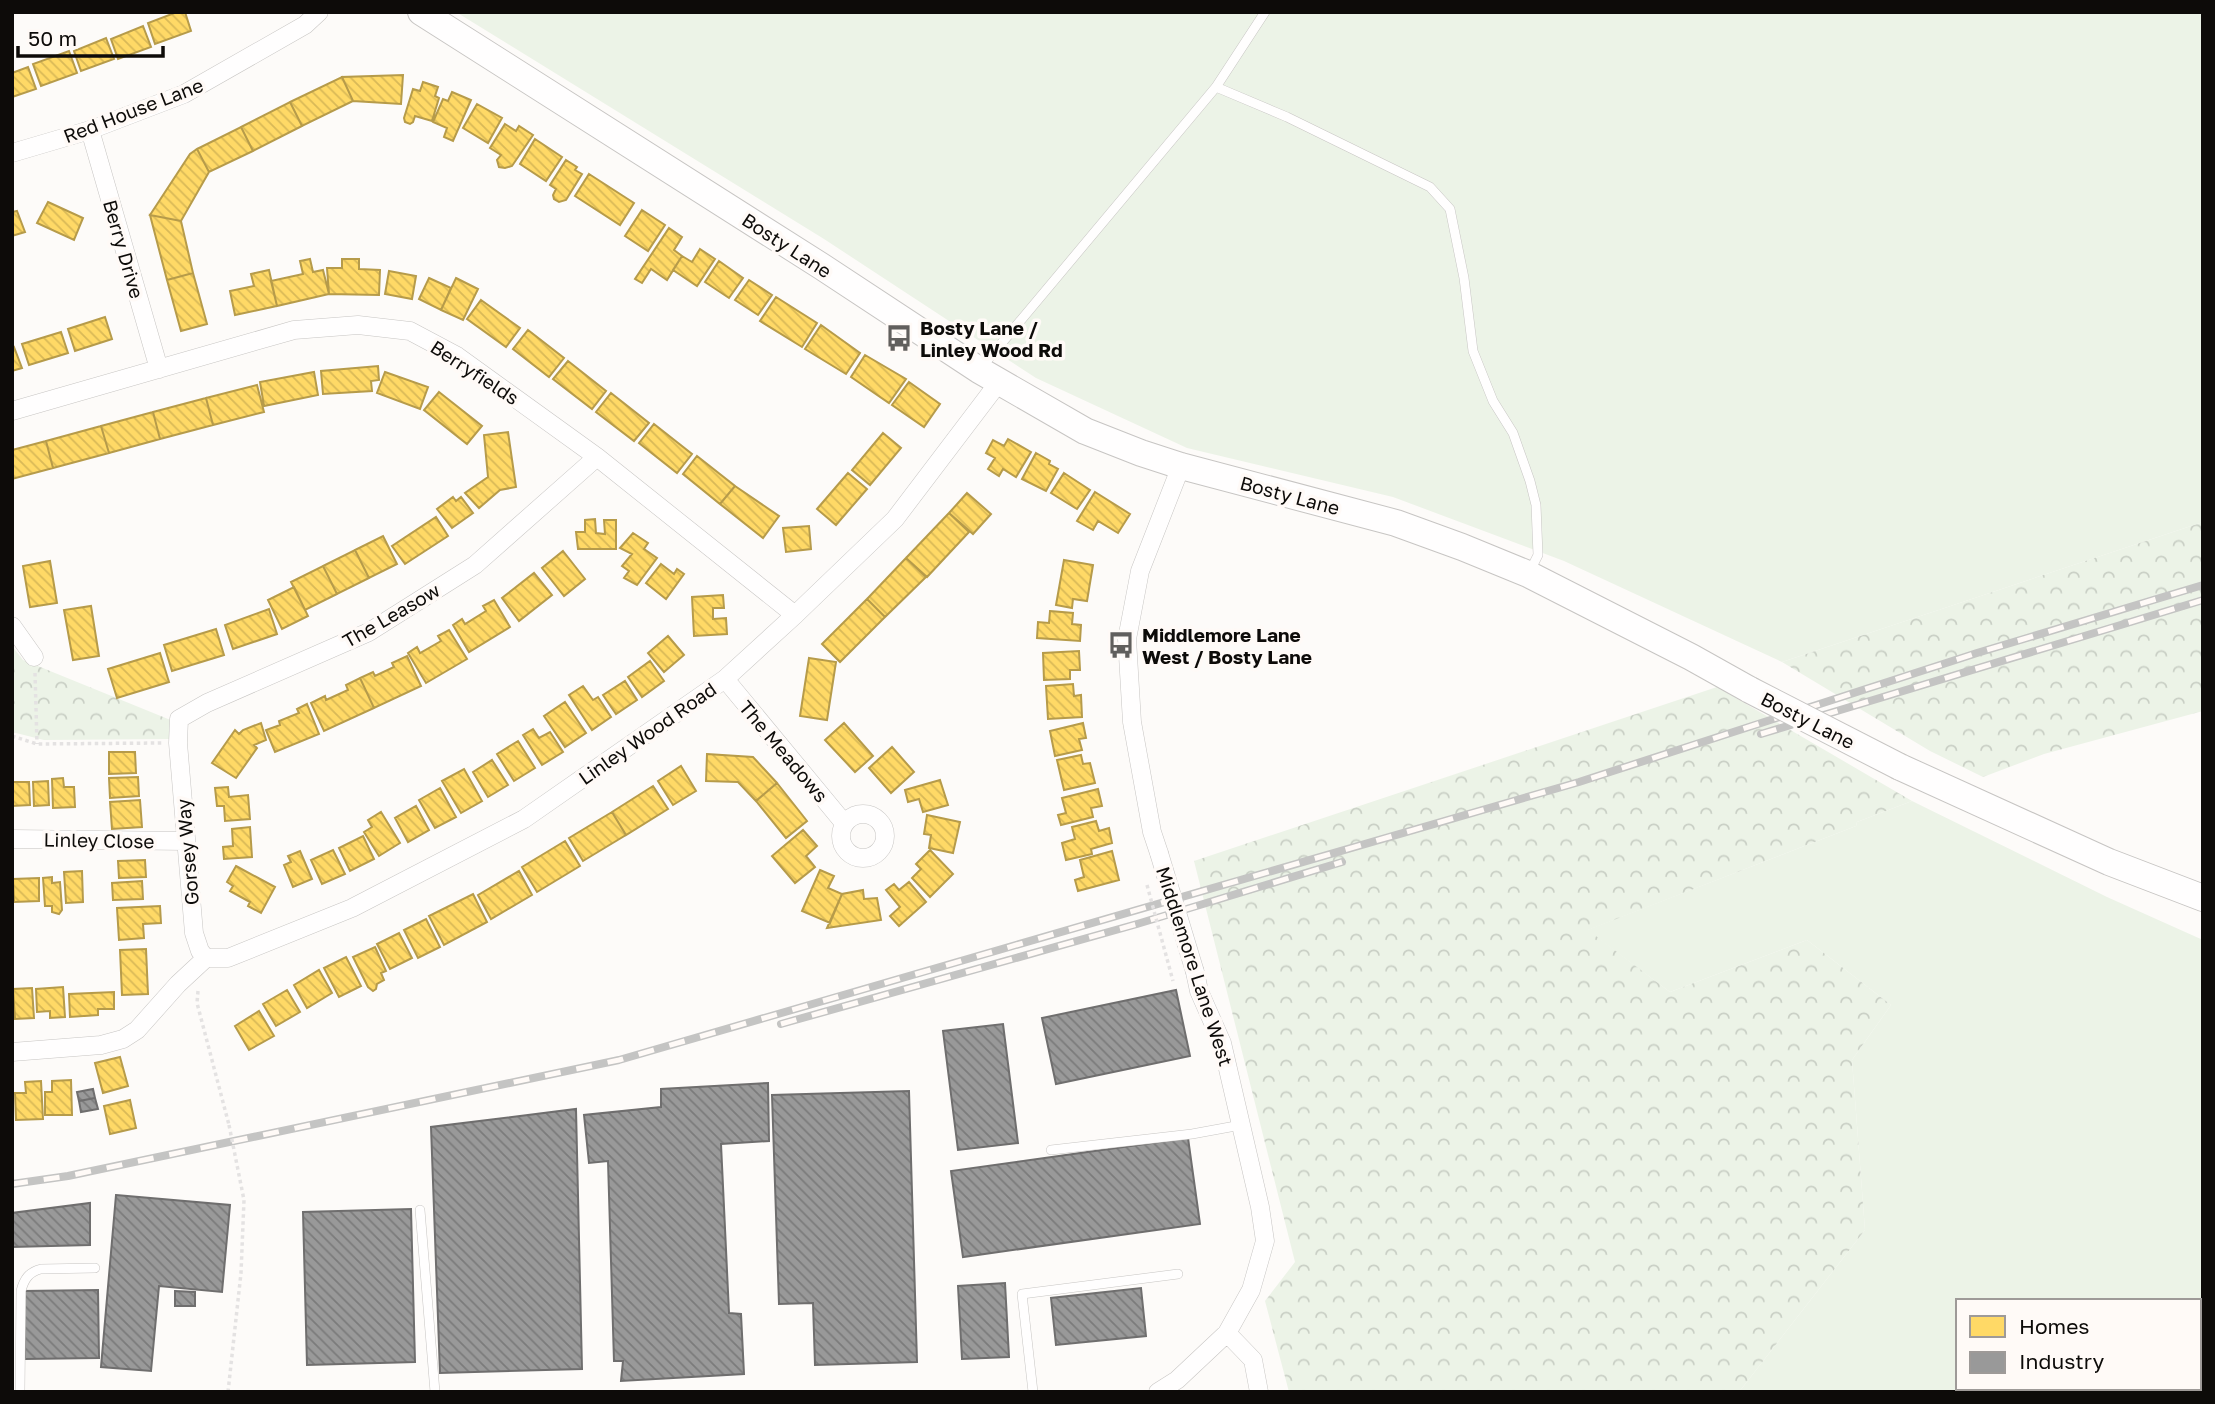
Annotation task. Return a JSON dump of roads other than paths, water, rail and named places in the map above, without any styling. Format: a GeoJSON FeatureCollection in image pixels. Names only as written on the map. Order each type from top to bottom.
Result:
{"type":"FeatureCollection","features":[{"type":"Feature","properties":{"kind":"main road","name":"Bosty Lane"},"geometry":{"type":"LineString","coordinates":[[422,12],[989,376],[1085,431],[1181,466],[1396,523],[1528,574],[1900,767],[2109,862],[2203,898]]}},
{"type":"Feature","properties":{"kind":"street","name":"Red House Lane"},"geometry":{"type":"LineString","coordinates":[[12,153],[90,130],[184,94],[306,25],[319,12]]}},
{"type":"Feature","properties":{"kind":"street","name":"Berry Drive"},"geometry":{"type":"LineString","coordinates":[[90,130],[159,369]]}},
{"type":"Feature","properties":{"kind":"street","name":"Berryfields"},"geometry":{"type":"LineString","coordinates":[[12,411],[295,330],[358,325],[410,331],[457,356],[597,457],[795,615]]}},
{"type":"Feature","properties":{"kind":"street","name":"Linley Wood Road"},"geometry":{"type":"LineString","coordinates":[[206,958],[228,958],[352,908],[524,819],[725,679],[895,519],[989,376]]}},
{"type":"Feature","properties":{"kind":"street","name":"The Leasow"},"geometry":{"type":"LineString","coordinates":[[178,743],[179,719],[207,703],[369,632],[475,565],[597,457]]}},
{"type":"Feature","properties":{"kind":"street","name":"Middlemore Lane West"},"geometry":{"type":"LineString","coordinates":[[1158,1392],[1177,1380],[1227,1333],[1251,1290],[1265,1241],[1260,1207],[1222,1042],[1199,991],[1152,832],[1132,722],[1127,639],[1140,570],[1181,466]]}},
{"type":"Feature","properties":{"kind":"street"},"geometry":{"type":"LineString","coordinates":[[12,626],[34,657]]}},
{"type":"Feature","properties":{"kind":"street","name":"The Meadows"},"geometry":{"type":"LineString","coordinates":[[725,679],[844,823]]}},
{"type":"Feature","properties":{"kind":"street","name":"Gorsey Way"},"geometry":{"type":"LineString","coordinates":[[178,743],[194,933],[200,951],[206,958]]}},
{"type":"Feature","properties":{"kind":"street","name":"Linley Close"},"geometry":{"type":"LineString","coordinates":[[12,839],[186,841]]}},
{"type":"Feature","properties":{"kind":"street"},"geometry":{"type":"LineString","coordinates":[[12,1052],[101,1045],[123,1039],[137,1030],[178,984],[206,958]]}},
{"type":"Feature","properties":{"kind":"street"},"geometry":{"type":"LineString","coordinates":[[1227,1333],[1253,1360],[1259,1392]]}},
{"type":"Feature","properties":{"kind":"lane"},"geometry":{"type":"LineString","coordinates":[[989,376],[1216,87],[1265,12]]}},
{"type":"Feature","properties":{"kind":"lane"},"geometry":{"type":"LineString","coordinates":[[1216,87],[1287,117],[1430,187],[1450,209],[1464,278],[1473,351],[1493,401],[1513,433],[1536,505],[1538,555],[1528,574]]}},
{"type":"Feature","properties":{"kind":"lane"},"geometry":{"type":"LineString","coordinates":[[1051,1150],[1192,1134],[1241,1125]]}},
{"type":"Feature","properties":{"kind":"lane"},"geometry":{"type":"LineString","coordinates":[[420,1210],[435,1392]]}},
{"type":"Feature","properties":{"kind":"lane"},"geometry":{"type":"LineString","coordinates":[[20,1392],[21,1291],[27,1276],[41,1269],[94,1268]]}},
{"type":"Feature","properties":{"kind":"lane"},"geometry":{"type":"LineString","coordinates":[[1033,1392],[1022,1294],[1178,1274]]}},
{"type":"Feature","properties":{"kind":"railway"},"geometry":{"type":"LineString","coordinates":[[12,1184],[68,1176],[619,1060],[1579,782],[1977,653],[2203,585]]}},
{"type":"Feature","properties":{"kind":"railway"},"geometry":{"type":"LineString","coordinates":[[1761,734],[2203,600]]}},
{"type":"Feature","properties":{"kind":"railway"},"geometry":{"type":"LineString","coordinates":[[781,1024],[1137,924],[1342,862]]}},
{"type":"Feature","properties":{"kind":"place","name":"Bosty Lane / Linley Wood Rd"},"geometry":{"type":"Point","coordinates":[899,338]}},
{"type":"Feature","properties":{"kind":"place","name":"Middlemore Lane West / Bosty Lane"},"geometry":{"type":"Point","coordinates":[1121,645]}}]}
